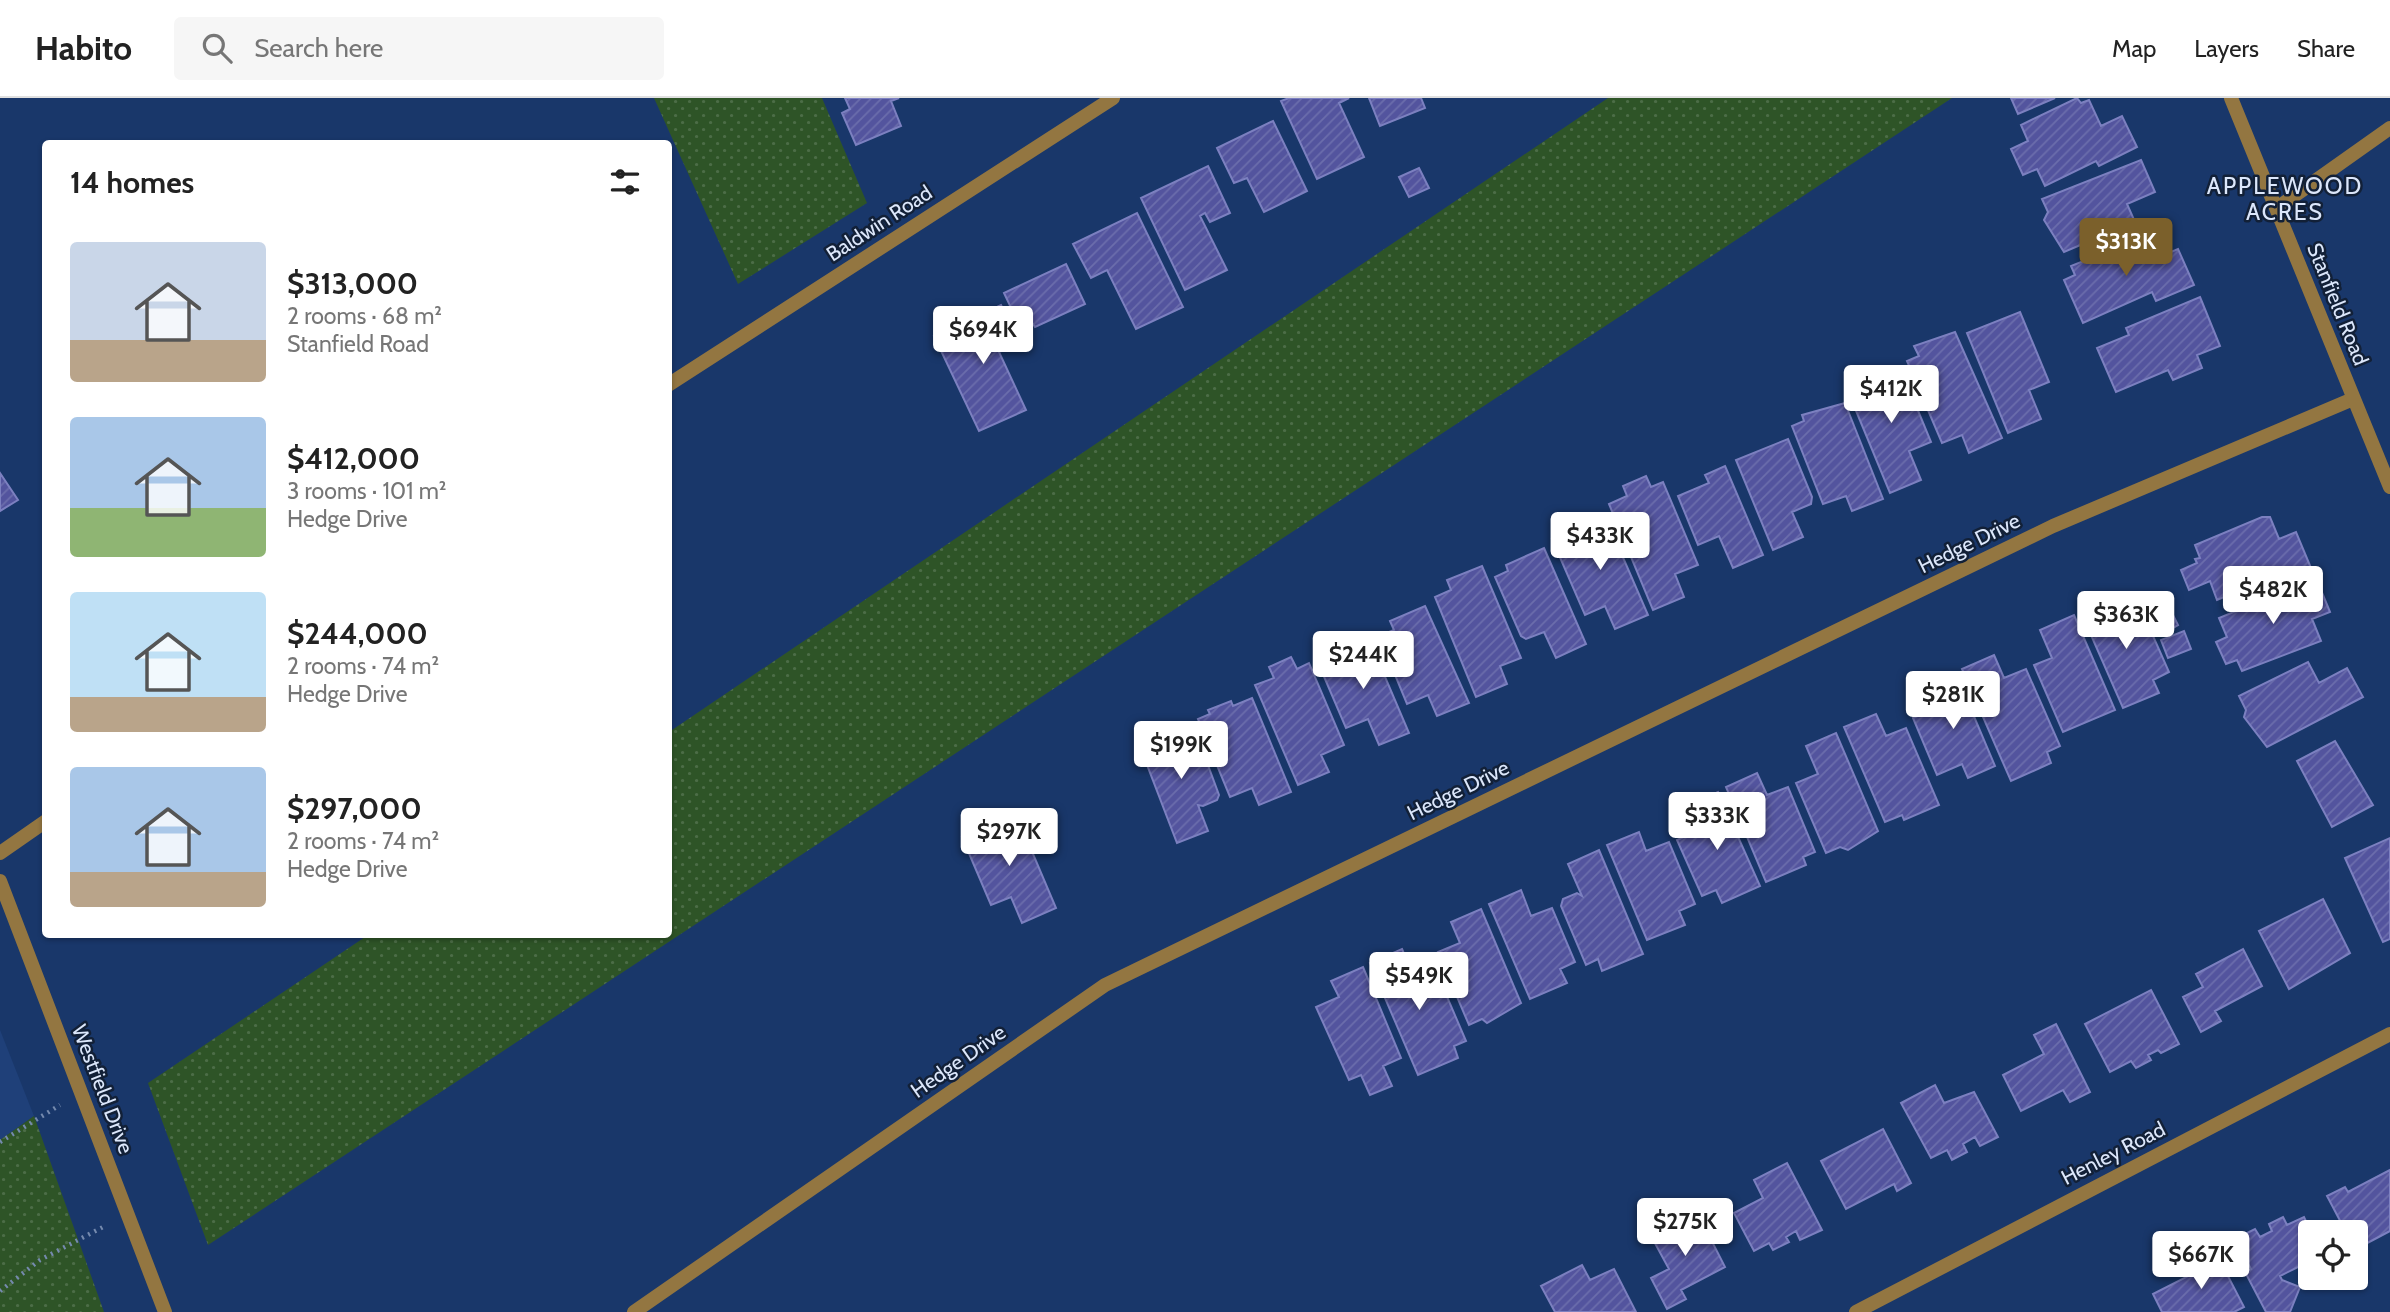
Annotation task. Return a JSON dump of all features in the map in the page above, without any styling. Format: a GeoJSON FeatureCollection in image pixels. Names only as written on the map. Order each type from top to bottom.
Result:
{"type":"FeatureCollection","features":[{"type":"Feature","properties":{"kind":"street","name":"Baldwin Road"},"geometry":{"type":"LineString","coordinates":[[672,381],[1113,98]]}},
{"type":"Feature","properties":{"kind":"street","name":"Stanfield Road"},"geometry":{"type":"LineString","coordinates":[[2231,98],[2390,487]]}},
{"type":"Feature","properties":{"kind":"street"},"geometry":{"type":"LineString","coordinates":[[2277,208],[2390,128]]}},
{"type":"Feature","properties":{"kind":"street","name":"Hedge Drive"},"geometry":{"type":"LineString","coordinates":[[634,1312],[1104,985],[2053,526],[2353,399]]}},
{"type":"Feature","properties":{"kind":"street"},"geometry":{"type":"LineString","coordinates":[[0,853],[42,824]]}},
{"type":"Feature","properties":{"kind":"street","name":"Westfield Drive"},"geometry":{"type":"LineString","coordinates":[[0,881],[165,1312]]}},
{"type":"Feature","properties":{"kind":"street","name":"Henley Road"},"geometry":{"type":"LineString","coordinates":[[1856,1312],[2390,1034]]}},
{"type":"Feature","properties":{"kind":"path"},"geometry":{"type":"LineString","coordinates":[[0,1142],[82,1091]]}},
{"type":"Feature","properties":{"kind":"path"},"geometry":{"type":"LineString","coordinates":[[0,1291],[40,1260],[128,1215]]}},
{"type":"Feature","properties":{"kind":"shaded area"},"geometry":{"type":"Polygon","coordinates":[[[0,1030],[34,1116],[0,1140],[0,1030]]]}},
{"type":"Feature","properties":{"kind":"green space"},"geometry":{"type":"Polygon","coordinates":[[[654,98],[822,98],[867,203],[738,284],[654,98]]]}},
{"type":"Feature","properties":{"kind":"green space"},"geometry":{"type":"Polygon","coordinates":[[[1608,98],[1952,98],[208,1245],[148,1083],[364,938],[672,938],[672,730],[1608,98]]]}},
{"type":"Feature","properties":{"kind":"green space"},"geometry":{"type":"Polygon","coordinates":[[[34,1116],[104,1312],[0,1312],[0,1140],[34,1116]]]}},
{"type":"Feature","properties":{"kind":"building"},"geometry":{"type":"Polygon","coordinates":[[[845,98],[899,98],[891,101],[901,126],[856,145],[842,113],[850,109],[845,98]]]}},
{"type":"Feature","properties":{"kind":"building"},"geometry":{"type":"Polygon","coordinates":[[[1289,98],[1349,98],[1339,103],[1364,157],[1317,179],[1281,101],[1289,98]]]}},
{"type":"Feature","properties":{"kind":"building"},"geometry":{"type":"Polygon","coordinates":[[[1369,98],[1421,98],[1425,108],[1380,126],[1369,98]]]}},
{"type":"Feature","properties":{"kind":"building"},"geometry":{"type":"Polygon","coordinates":[[[2011,98],[2055,98],[2018,114],[2011,98]]]}},
{"type":"Feature","properties":{"kind":"building"},"geometry":{"type":"Polygon","coordinates":[[[2077,98],[2081,103],[2089,100],[2101,126],[2122,116],[2137,147],[2099,166],[2096,161],[2045,186],[2037,169],[2023,175],[2011,149],[2028,141],[2021,125],[2077,98]]]}},
{"type":"Feature","properties":{"kind":"building"},"geometry":{"type":"Polygon","coordinates":[[[1273,121],[1307,191],[1264,212],[1247,178],[1234,183],[1217,148],[1273,121]]]}},
{"type":"Feature","properties":{"kind":"building"},"geometry":{"type":"Polygon","coordinates":[[[2141,160],[2155,192],[2127,204],[2135,222],[2064,252],[2044,220],[2048,212],[2042,199],[2141,160]]]}},
{"type":"Feature","properties":{"kind":"building"},"geometry":{"type":"Polygon","coordinates":[[[1208,166],[1230,213],[1210,222],[1205,213],[1200,216],[1227,270],[1185,290],[1141,198],[1208,166]]]}},
{"type":"Feature","properties":{"kind":"building"},"geometry":{"type":"Polygon","coordinates":[[[1419,168],[1429,188],[1409,197],[1399,177],[1419,168]]]}},
{"type":"Feature","properties":{"kind":"building"},"geometry":{"type":"Polygon","coordinates":[[[1137,213],[1183,307],[1136,329],[1107,270],[1091,278],[1073,244],[1137,213]]]}},
{"type":"Feature","properties":{"kind":"building"},"geometry":{"type":"Polygon","coordinates":[[[2151,234],[2161,256],[2178,249],[2194,285],[2156,301],[2152,292],[2083,323],[2064,280],[2075,275],[2071,266],[2151,234]]]}},
{"type":"Feature","properties":{"kind":"building"},"geometry":{"type":"Polygon","coordinates":[[[1066,264],[1085,304],[1035,327],[1033,324],[1021,329],[1004,293],[1066,264]]]}},
{"type":"Feature","properties":{"kind":"building"},"geometry":{"type":"Polygon","coordinates":[[[2200,297],[2220,346],[2197,355],[2202,368],[2173,380],[2168,370],[2116,392],[2097,348],[2129,335],[2126,328],[2200,297]]]}},
{"type":"Feature","properties":{"kind":"building"},"geometry":{"type":"Polygon","coordinates":[[[1001,305],[1019,343],[999,352],[1026,410],[979,431],[934,336],[1001,305]]]}},
{"type":"Feature","properties":{"kind":"building"},"geometry":{"type":"Polygon","coordinates":[[[2020,312],[2049,382],[2029,390],[2041,419],[2008,433],[1967,333],[2020,312]]]}},
{"type":"Feature","properties":{"kind":"building"},"geometry":{"type":"Polygon","coordinates":[[[1955,332],[2002,438],[1969,453],[1962,435],[1942,443],[1907,361],[1919,356],[1914,346],[1955,332]]]}},
{"type":"Feature","properties":{"kind":"building"},"geometry":{"type":"Polygon","coordinates":[[[1900,367],[1931,442],[1909,451],[1921,480],[1890,493],[1847,389],[1862,383],[1865,375],[1880,369],[1888,372],[1900,367]]]}},
{"type":"Feature","properties":{"kind":"building"},"geometry":{"type":"Polygon","coordinates":[[[1845,403],[1883,499],[1852,511],[1846,496],[1823,504],[1792,426],[1804,421],[1802,415],[1845,403]]]}},
{"type":"Feature","properties":{"kind":"building"},"geometry":{"type":"Polygon","coordinates":[[[1788,439],[1812,497],[1811,504],[1792,512],[1803,537],[1773,550],[1736,460],[1788,439]]]}},
{"type":"Feature","properties":{"kind":"building"},"geometry":{"type":"Polygon","coordinates":[[[1725,466],[1763,555],[1733,568],[1719,536],[1698,545],[1678,496],[1709,483],[1705,475],[1725,466]]]}},
{"type":"Feature","properties":{"kind":"building"},"geometry":{"type":"Polygon","coordinates":[[[0,473],[18,500],[0,511],[0,473]]]}},
{"type":"Feature","properties":{"kind":"building"},"geometry":{"type":"Polygon","coordinates":[[[1646,476],[1651,487],[1663,482],[1698,565],[1675,574],[1684,597],[1653,610],[1609,504],[1627,496],[1623,486],[1646,476]]]}},
{"type":"Feature","properties":{"kind":"building"},"geometry":{"type":"Polygon","coordinates":[[[1605,516],[1648,615],[1615,629],[1605,606],[1585,615],[1552,539],[1565,534],[1563,529],[1585,520],[1587,524],[1605,516]]]}},
{"type":"Feature","properties":{"kind":"building"},"geometry":{"type":"Polygon","coordinates":[[[2262,517],[2270,517],[2279,539],[2296,532],[2311,568],[2273,584],[2271,578],[2217,600],[2210,581],[2189,590],[2181,570],[2197,563],[2195,559],[2200,558],[2195,545],[2262,517]]]}},
{"type":"Feature","properties":{"kind":"building"},"geometry":{"type":"Polygon","coordinates":[[[1544,548],[1586,644],[1556,658],[1544,632],[1526,639],[1521,636],[1495,577],[1508,571],[1506,565],[1544,548]]]}},
{"type":"Feature","properties":{"kind":"building"},"geometry":{"type":"Polygon","coordinates":[[[1482,566],[1521,658],[1500,666],[1507,684],[1476,697],[1435,597],[1451,590],[1447,580],[1482,566]]]}},
{"type":"Feature","properties":{"kind":"building"},"geometry":{"type":"Polygon","coordinates":[[[2316,578],[2330,612],[2312,619],[2321,641],[2242,671],[2237,660],[2226,664],[2216,642],[2227,637],[2219,618],[2316,578]]]}},
{"type":"Feature","properties":{"kind":"building"},"geometry":{"type":"Polygon","coordinates":[[[2112,596],[2122,620],[2142,611],[2169,672],[2153,680],[2159,693],[2123,708],[2080,610],[2112,596]]]}},
{"type":"Feature","properties":{"kind":"building"},"geometry":{"type":"Polygon","coordinates":[[[2166,601],[2178,625],[2166,632],[2156,614],[2160,612],[2156,606],[2166,601]]]}},
{"type":"Feature","properties":{"kind":"building"},"geometry":{"type":"Polygon","coordinates":[[[1425,606],[1469,703],[1437,716],[1428,695],[1407,704],[1379,636],[1394,630],[1390,621],[1425,606]]]}},
{"type":"Feature","properties":{"kind":"building"},"geometry":{"type":"Polygon","coordinates":[[[2074,615],[2115,710],[2063,732],[2034,665],[2052,658],[2040,630],[2074,615]]]}},
{"type":"Feature","properties":{"kind":"building"},"geometry":{"type":"Polygon","coordinates":[[[2184,631],[2191,649],[2168,658],[2161,640],[2184,631]]]}},
{"type":"Feature","properties":{"kind":"building"},"geometry":{"type":"Polygon","coordinates":[[[1368,637],[1409,733],[1379,745],[1368,719],[1346,728],[1319,665],[1331,659],[1328,654],[1368,637]]]}},
{"type":"Feature","properties":{"kind":"building"},"geometry":{"type":"Polygon","coordinates":[[[1994,655],[2004,678],[2026,669],[2060,746],[2047,752],[2051,763],[2011,781],[1962,669],[1994,655]]]}},
{"type":"Feature","properties":{"kind":"building"},"geometry":{"type":"Polygon","coordinates":[[[1291,657],[1297,669],[1309,663],[1344,745],[1321,755],[1329,772],[1298,785],[1255,685],[1274,678],[1269,667],[1291,657]]]}},
{"type":"Feature","properties":{"kind":"building"},"geometry":{"type":"Polygon","coordinates":[[[2308,662],[2319,683],[2347,668],[2363,697],[2267,747],[2244,717],[2246,710],[2239,696],[2308,662]]]}},
{"type":"Feature","properties":{"kind":"building"},"geometry":{"type":"Polygon","coordinates":[[[1956,674],[1995,766],[1968,778],[1962,764],[1937,775],[1913,718],[1934,709],[1924,688],[1956,674]]]}},
{"type":"Feature","properties":{"kind":"building"},"geometry":{"type":"Polygon","coordinates":[[[1252,698],[1291,792],[1259,805],[1252,788],[1230,797],[1198,719],[1210,714],[1208,710],[1231,701],[1233,706],[1252,698]]]}},
{"type":"Feature","properties":{"kind":"building"},"geometry":{"type":"Polygon","coordinates":[[[1876,714],[1886,736],[1906,728],[1939,805],[1904,820],[1902,815],[1885,822],[1844,727],[1876,714]]]}},
{"type":"Feature","properties":{"kind":"building"},"geometry":{"type":"Polygon","coordinates":[[[1178,730],[1180,735],[1195,730],[1219,795],[1217,800],[1203,806],[1198,805],[1208,831],[1177,843],[1139,744],[1178,730]]]}},
{"type":"Feature","properties":{"kind":"building"},"geometry":{"type":"Polygon","coordinates":[[[1836,733],[1878,831],[1848,850],[1840,847],[1826,853],[1796,783],[1818,774],[1806,746],[1836,733]]]}},
{"type":"Feature","properties":{"kind":"building"},"geometry":{"type":"Polygon","coordinates":[[[2335,741],[2373,805],[2332,827],[2297,761],[2335,741]]]}},
{"type":"Feature","properties":{"kind":"building"},"geometry":{"type":"Polygon","coordinates":[[[1757,773],[1767,795],[1788,787],[1815,852],[1803,857],[1806,865],[1766,882],[1726,787],[1757,773]]]}},
{"type":"Feature","properties":{"kind":"building"},"geometry":{"type":"Polygon","coordinates":[[[1718,792],[1760,886],[1722,903],[1716,890],[1702,896],[1677,840],[1699,830],[1688,805],[1718,792]]]}},
{"type":"Feature","properties":{"kind":"building"},"geometry":{"type":"Polygon","coordinates":[[[1016,814],[1056,908],[1022,923],[1011,897],[991,905],[962,837],[1016,814]]]}},
{"type":"Feature","properties":{"kind":"building"},"geometry":{"type":"Polygon","coordinates":[[[1639,832],[1646,851],[1669,842],[1695,904],[1679,911],[1685,925],[1647,940],[1607,845],[1639,832]]]}},
{"type":"Feature","properties":{"kind":"building"},"geometry":{"type":"Polygon","coordinates":[[[2390,838],[2390,939],[2383,942],[2345,858],[2390,838]]]}},
{"type":"Feature","properties":{"kind":"building"},"geometry":{"type":"Polygon","coordinates":[[[1599,850],[1643,954],[1602,971],[1598,959],[1586,965],[1561,906],[1563,899],[1577,893],[1582,896],[1568,864],[1599,850]]]}},
{"type":"Feature","properties":{"kind":"building"},"geometry":{"type":"Polygon","coordinates":[[[1521,890],[1531,916],[1552,908],[1575,962],[1560,969],[1567,983],[1530,999],[1489,904],[1521,890]]]}},
{"type":"Feature","properties":{"kind":"building"},"geometry":{"type":"Polygon","coordinates":[[[2323,899],[2350,953],[2289,989],[2259,931],[2323,899]]]}},
{"type":"Feature","properties":{"kind":"building"},"geometry":{"type":"Polygon","coordinates":[[[1481,909],[1521,1003],[1487,1023],[1482,1019],[1469,1025],[1438,952],[1460,943],[1451,922],[1481,909]]]}},
{"type":"Feature","properties":{"kind":"building"},"geometry":{"type":"Polygon","coordinates":[[[1402,949],[1415,980],[1436,971],[1466,1041],[1454,1046],[1458,1058],[1418,1075],[1370,963],[1402,949]]]}},
{"type":"Feature","properties":{"kind":"building"},"geometry":{"type":"Polygon","coordinates":[[[2243,949],[2262,986],[2215,1011],[2221,1021],[2201,1032],[2183,997],[2203,987],[2196,974],[2243,949]]]}},
{"type":"Feature","properties":{"kind":"building"},"geometry":{"type":"Polygon","coordinates":[[[1363,967],[1401,1058],[1383,1066],[1392,1086],[1370,1095],[1361,1075],[1349,1080],[1316,1007],[1339,997],[1331,981],[1363,967]]]}},
{"type":"Feature","properties":{"kind":"building"},"geometry":{"type":"Polygon","coordinates":[[[2151,990],[2179,1044],[2161,1053],[2158,1050],[2148,1055],[2151,1060],[2136,1068],[2131,1061],[2110,1072],[2085,1024],[2151,990]]]}},
{"type":"Feature","properties":{"kind":"building"},"geometry":{"type":"Polygon","coordinates":[[[2056,1024],[2090,1092],[2070,1102],[2063,1090],[2021,1111],[2003,1075],[2044,1054],[2034,1035],[2056,1024]]]}},
{"type":"Feature","properties":{"kind":"building"},"geometry":{"type":"Polygon","coordinates":[[[1935,1085],[1944,1103],[1974,1092],[1998,1137],[1980,1146],[1975,1137],[1963,1144],[1967,1152],[1952,1160],[1947,1150],[1931,1158],[1901,1103],[1935,1085]]]}},
{"type":"Feature","properties":{"kind":"building"},"geometry":{"type":"Polygon","coordinates":[[[1883,1129],[1911,1183],[1897,1191],[1894,1184],[1846,1209],[1821,1161],[1883,1129]]]}},
{"type":"Feature","properties":{"kind":"building"},"geometry":{"type":"Polygon","coordinates":[[[1787,1163],[1822,1230],[1800,1240],[1796,1231],[1786,1237],[1789,1242],[1773,1250],[1769,1243],[1754,1251],[1734,1213],[1763,1198],[1754,1180],[1787,1163]]]}},
{"type":"Feature","properties":{"kind":"building"},"geometry":{"type":"Polygon","coordinates":[[[2390,1170],[2390,1231],[2368,1243],[2368,1220],[2340,1220],[2327,1196],[2345,1187],[2348,1192],[2390,1170]]]}},
{"type":"Feature","properties":{"kind":"building"},"geometry":{"type":"Polygon","coordinates":[[[1697,1212],[1725,1267],[1681,1290],[1686,1299],[1667,1309],[1651,1278],[1669,1269],[1651,1236],[1697,1212]]]}},
{"type":"Feature","properties":{"kind":"building"},"geometry":{"type":"Polygon","coordinates":[[[2283,1217],[2287,1225],[2304,1217],[2305,1220],[2298,1220],[2298,1267],[2280,1276],[2282,1280],[2298,1286],[2290,1312],[2266,1312],[2245,1272],[2251,1269],[2235,1239],[2255,1229],[2260,1237],[2272,1231],[2269,1224],[2283,1217]]]}},
{"type":"Feature","properties":{"kind":"building"},"geometry":{"type":"Polygon","coordinates":[[[2216,1253],[2244,1307],[2234,1312],[2162,1312],[2153,1294],[2202,1269],[2199,1262],[2216,1253]]]}},
{"type":"Feature","properties":{"kind":"building"},"geometry":{"type":"Polygon","coordinates":[[[1582,1265],[1590,1280],[1614,1269],[1636,1312],[1555,1312],[1541,1286],[1582,1265]]]}},
{"type":"Feature","properties":{"kind":"district","name":"APPLEWOOD ACRES"},"geometry":{"type":"Point","coordinates":[2285,199]}}]}
